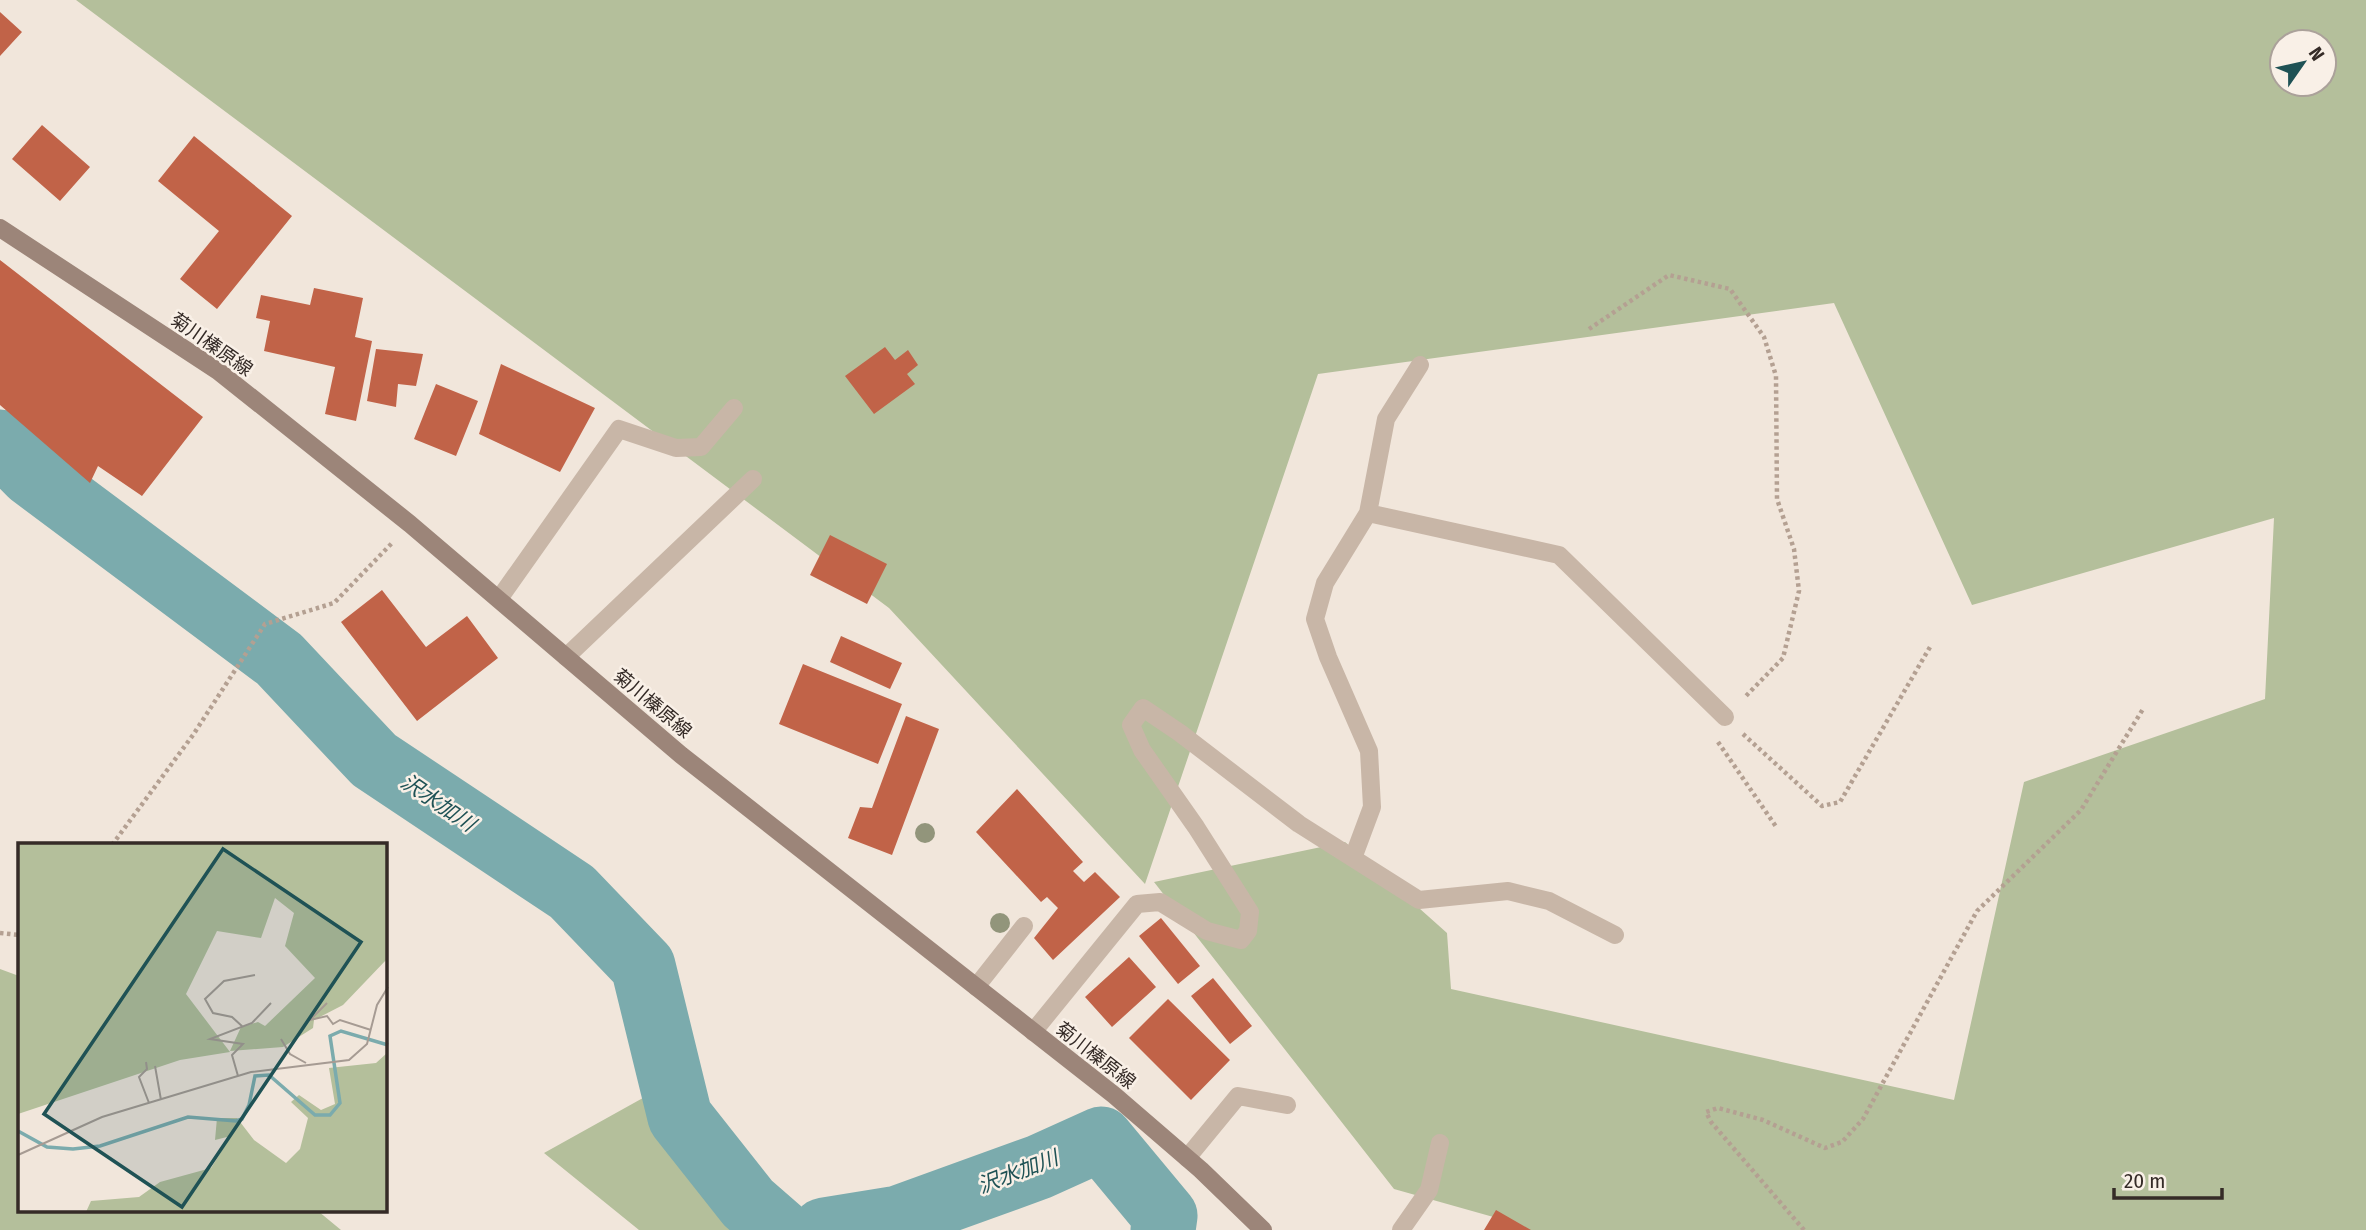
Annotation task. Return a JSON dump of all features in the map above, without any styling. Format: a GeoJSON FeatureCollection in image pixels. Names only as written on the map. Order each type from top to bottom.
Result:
{"type":"FeatureCollection","features":[{"type":"Feature","properties":{"kind":"main road","name":"菊川榛原線"},"geometry":{"type":"LineString","coordinates":[[0,228],[218,371],[411,524],[681,755],[1114,1095],[1187,1158],[1263,1230]]}},
{"type":"Feature","properties":{"kind":"lane"},"geometry":{"type":"LineString","coordinates":[[1353,858],[1372,807],[1368,751],[1315,619],[1325,583],[1368,513],[1386,419],[1420,365]]}},
{"type":"Feature","properties":{"kind":"lane"},"geometry":{"type":"LineString","coordinates":[[499,599],[618,429],[676,448],[701,447],[734,408]]}},
{"type":"Feature","properties":{"kind":"lane"},"geometry":{"type":"LineString","coordinates":[[566,657],[753,479]]}},
{"type":"Feature","properties":{"kind":"lane"},"geometry":{"type":"LineString","coordinates":[[1368,513],[1559,555],[1725,717]]}},
{"type":"Feature","properties":{"kind":"lane"},"geometry":{"type":"LineString","coordinates":[[1032,1031],[1137,904],[1160,902],[1207,931],[1241,940],[1248,931],[1250,912],[1142,750],[1132,725],[1143,708],[1299,824],[1419,900],[1508,891],[1549,901],[1615,934]]}},
{"type":"Feature","properties":{"kind":"lane"},"geometry":{"type":"LineString","coordinates":[[976,987],[1024,926]]}},
{"type":"Feature","properties":{"kind":"lane"},"geometry":{"type":"LineString","coordinates":[[1187,1158],[1238,1096],[1287,1105]]}},
{"type":"Feature","properties":{"kind":"lane"},"geometry":{"type":"LineString","coordinates":[[1401,1230],[1429,1189],[1440,1143]]}},
{"type":"Feature","properties":{"kind":"path"},"geometry":{"type":"LineString","coordinates":[[1589,329],[1669,275],[1730,289],[1764,337],[1776,376],[1777,499],[1794,549],[1799,591],[1783,658],[1725,717],[1713,734],[1777,828]]}},
{"type":"Feature","properties":{"kind":"path"},"geometry":{"type":"LineString","coordinates":[[113,843],[192,735],[265,624],[334,603],[411,524]]}},
{"type":"Feature","properties":{"kind":"path"},"geometry":{"type":"LineString","coordinates":[[1725,717],[1822,806],[1840,802],[1930,647]]}},
{"type":"Feature","properties":{"kind":"path"},"geometry":{"type":"LineString","coordinates":[[1804,1230],[1711,1122],[1706,1112],[1718,1108],[1763,1120],[1825,1149],[1842,1142],[1863,1119],[1977,911],[2081,810],[2143,709]]}},
{"type":"Feature","properties":{"kind":"path"},"geometry":{"type":"LineString","coordinates":[[0,933],[18,934]]}},
{"type":"Feature","properties":{"kind":"green space"},"geometry":{"type":"Polygon","coordinates":[[[76,0],[2366,0],[2366,1230],[1524,1230],[1504,1220],[1394,1189],[1154,882],[1345,842],[1447,933],[1451,989],[1954,1100],[2024,782],[2265,699],[2274,518],[1972,605],[1834,303],[1318,374],[1145,884],[889,608],[76,0]]]}},
{"type":"Feature","properties":{"kind":"green space"},"geometry":{"type":"Polygon","coordinates":[[[0,969],[18,976],[18,1212],[319,1212],[341,1230],[0,1230],[0,969]]]}},
{"type":"Feature","properties":{"kind":"green space"},"geometry":{"type":"Polygon","coordinates":[[[686,1074],[774,1196],[757,1230],[639,1230],[544,1153],[686,1074]]]}},
{"type":"Feature","properties":{"kind":"building"},"geometry":{"type":"Polygon","coordinates":[[[0,12],[22,32],[0,56],[0,12]]]}},
{"type":"Feature","properties":{"kind":"building"},"geometry":{"type":"Polygon","coordinates":[[[42,125],[90,167],[60,201],[12,159],[42,125]]]}},
{"type":"Feature","properties":{"kind":"building"},"geometry":{"type":"Polygon","coordinates":[[[194,136],[292,216],[217,309],[180,279],[219,231],[158,181],[194,136]]]}},
{"type":"Feature","properties":{"kind":"building"},"geometry":{"type":"Polygon","coordinates":[[[0,260],[203,417],[142,496],[98,466],[90,483],[0,405],[0,260]]]}},
{"type":"Feature","properties":{"kind":"building"},"geometry":{"type":"Polygon","coordinates":[[[314,288],[363,298],[355,337],[372,341],[356,421],[325,414],[335,367],[264,351],[270,321],[256,318],[261,295],[310,305],[314,288]]]}},
{"type":"Feature","properties":{"kind":"building"},"geometry":{"type":"Polygon","coordinates":[[[885,347],[895,360],[908,350],[918,365],[907,374],[915,384],[874,414],[845,376],[885,347]]]}},
{"type":"Feature","properties":{"kind":"building"},"geometry":{"type":"Polygon","coordinates":[[[376,349],[423,354],[416,386],[398,384],[396,407],[367,401],[376,349]]]}},
{"type":"Feature","properties":{"kind":"building"},"geometry":{"type":"Polygon","coordinates":[[[501,364],[595,408],[560,472],[479,434],[501,364]]]}},
{"type":"Feature","properties":{"kind":"building"},"geometry":{"type":"Polygon","coordinates":[[[436,384],[478,401],[456,456],[414,439],[436,384]]]}},
{"type":"Feature","properties":{"kind":"building"},"geometry":{"type":"Polygon","coordinates":[[[830,535],[887,564],[867,604],[810,575],[830,535]]]}},
{"type":"Feature","properties":{"kind":"building"},"geometry":{"type":"Polygon","coordinates":[[[382,590],[426,647],[467,616],[498,658],[417,721],[341,622],[382,590]]]}},
{"type":"Feature","properties":{"kind":"building"},"geometry":{"type":"Polygon","coordinates":[[[841,636],[902,663],[890,689],[830,662],[841,636]]]}},
{"type":"Feature","properties":{"kind":"building"},"geometry":{"type":"Polygon","coordinates":[[[803,664],[902,704],[878,764],[779,724],[803,664]]]}},
{"type":"Feature","properties":{"kind":"building"},"geometry":{"type":"Polygon","coordinates":[[[906,716],[939,729],[892,855],[848,838],[860,807],[872,808],[906,716]]]}},
{"type":"Feature","properties":{"kind":"building"},"geometry":{"type":"Polygon","coordinates":[[[1017,789],[1083,862],[1073,871],[1084,882],[1095,872],[1120,897],[1053,960],[1034,938],[1058,908],[1047,897],[1041,902],[976,832],[1017,789]]]}},
{"type":"Feature","properties":{"kind":"building"},"geometry":{"type":"Polygon","coordinates":[[[1161,918],[1200,966],[1178,984],[1139,936],[1161,918]]]}},
{"type":"Feature","properties":{"kind":"building"},"geometry":{"type":"Polygon","coordinates":[[[1129,957],[1156,987],[1112,1027],[1085,997],[1129,957]]]}},
{"type":"Feature","properties":{"kind":"building"},"geometry":{"type":"Polygon","coordinates":[[[1213,978],[1252,1026],[1230,1044],[1191,996],[1213,978]]]}},
{"type":"Feature","properties":{"kind":"building"},"geometry":{"type":"Polygon","coordinates":[[[1168,999],[1230,1060],[1191,1100],[1129,1038],[1168,999]]]}},
{"type":"Feature","properties":{"kind":"building"},"geometry":{"type":"Polygon","coordinates":[[[1496,1210],[1531,1230],[1484,1230],[1496,1210]]]}},
{"type":"Feature","properties":{"kind":"waterway","name":"沢水加川"},"geometry":{"type":"LineString","coordinates":[[0,442],[31,474],[279,659],[374,760],[572,892],[643,966],[680,1117],[748,1203],[779,1230]]}},
{"type":"Feature","properties":{"kind":"waterway","name":"沢水加川"},"geometry":{"type":"LineString","coordinates":[[824,1230],[898,1218],[1039,1167],[1101,1139],[1165,1216],[1163,1230]]}}]}
